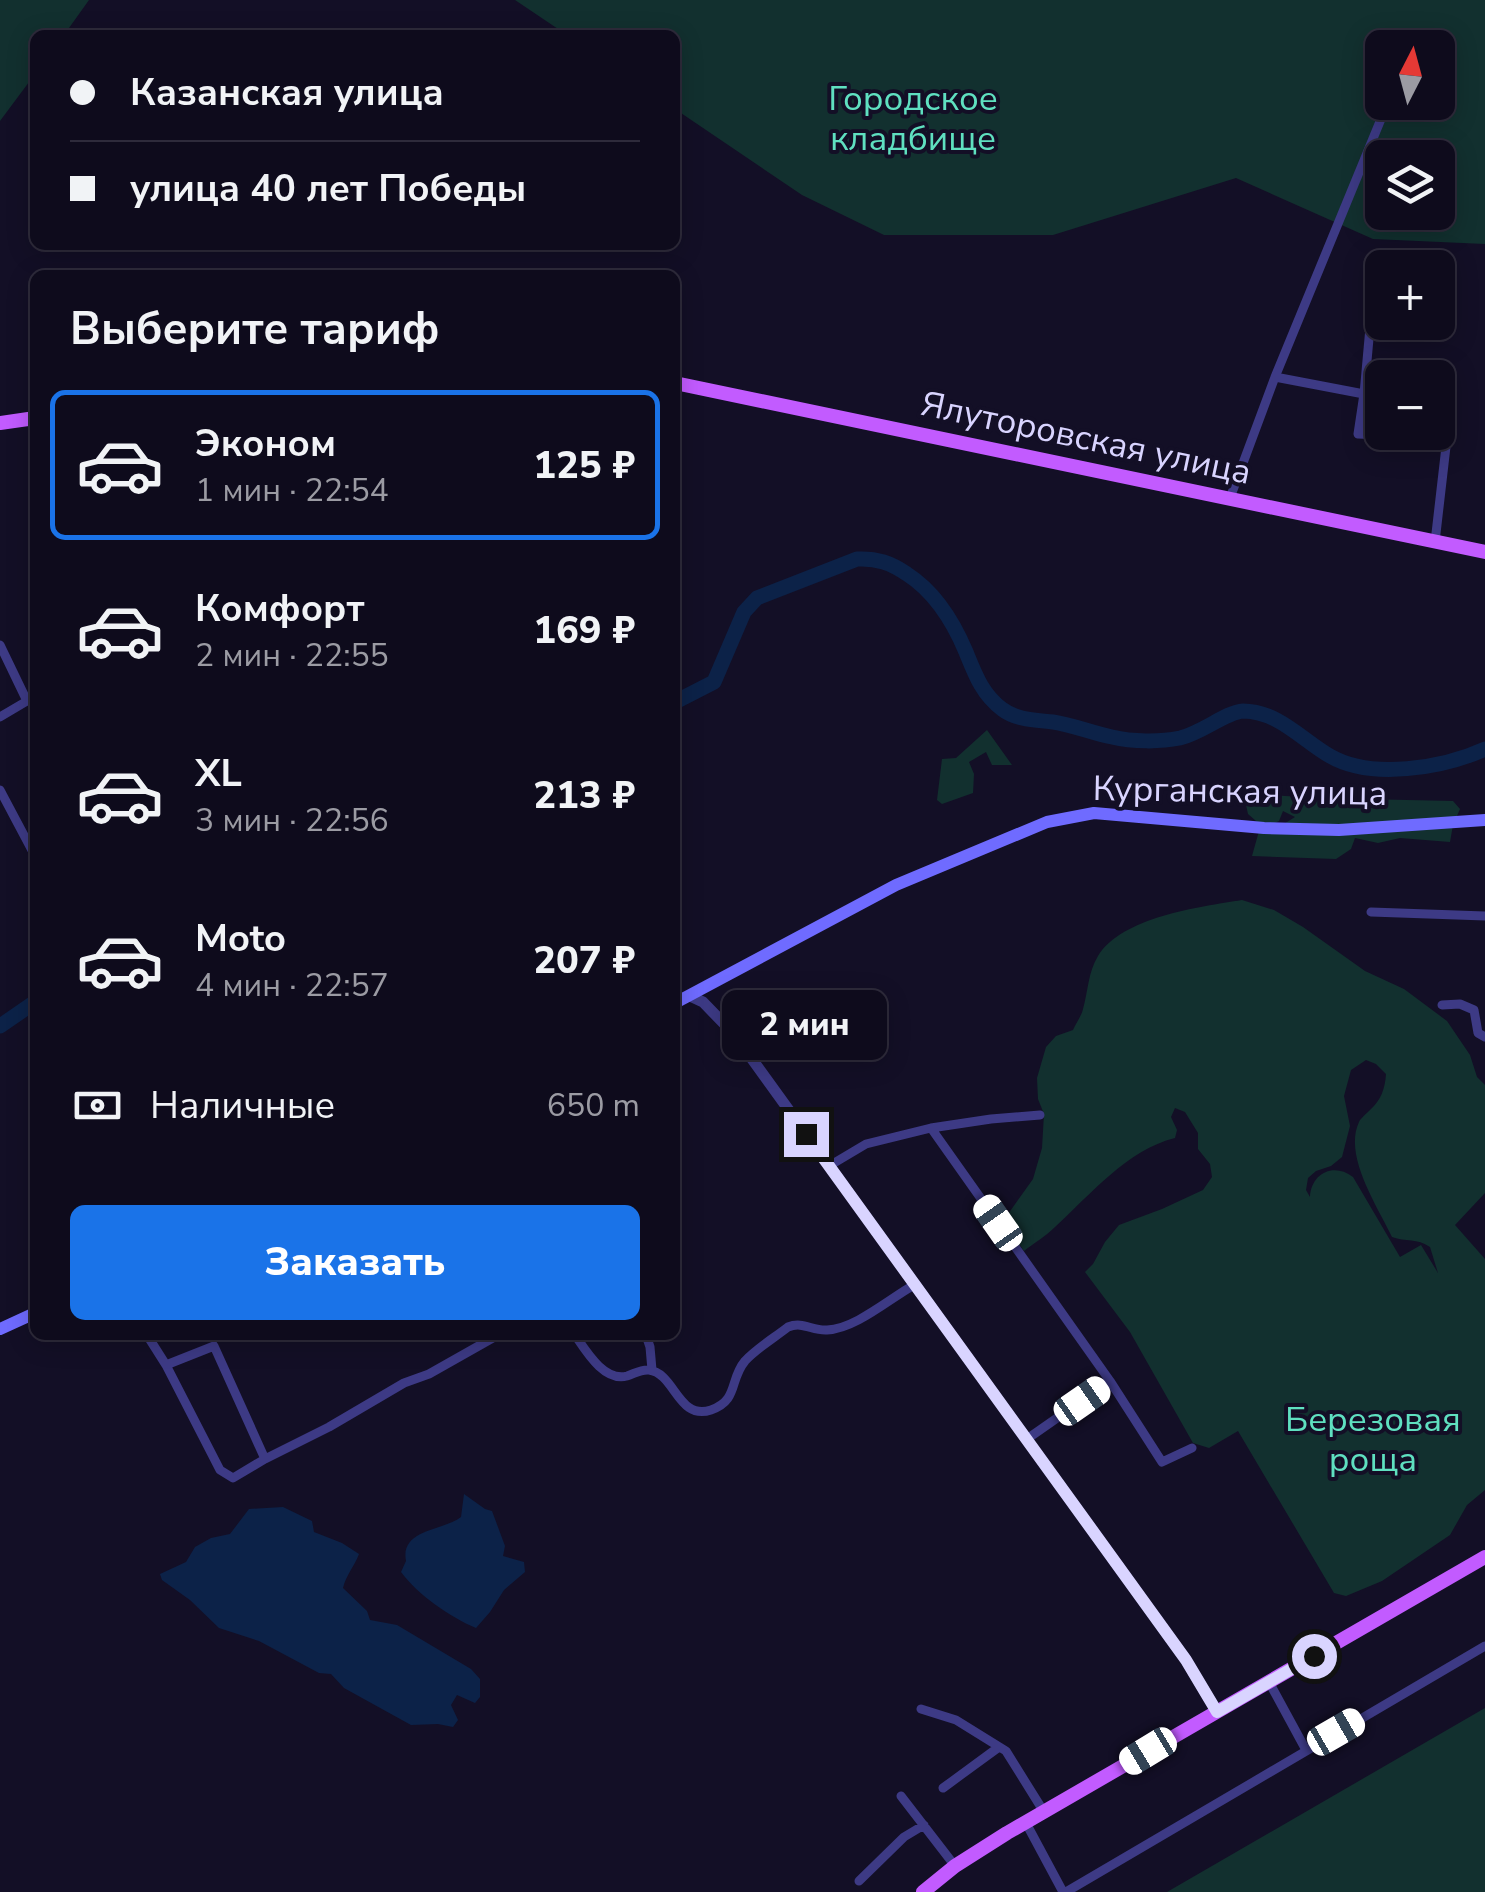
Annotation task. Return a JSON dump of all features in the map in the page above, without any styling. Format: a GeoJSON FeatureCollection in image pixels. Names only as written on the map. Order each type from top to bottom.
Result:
{"type":"FeatureCollection","features":[{"type":"Feature","properties":{"kind":"main road","name":"Ялуторовская улица"},"geometry":{"type":"LineString","coordinates":[[680,384],[1485,552]]}},
{"type":"Feature","properties":{"kind":"main road"},"geometry":{"type":"LineString","coordinates":[[0,422],[30,419]]}},
{"type":"Feature","properties":{"kind":"main road","name":"Курганская улица"},"geometry":{"type":"LineString","coordinates":[[680,1001],[896,885],[1047,822],[1094,814],[1339,830],[1485,820]]}},
{"type":"Feature","properties":{"kind":"main road"},"geometry":{"type":"LineString","coordinates":[[0,1330],[30,1315]]}},
{"type":"Feature","properties":{"kind":"main road"},"geometry":{"type":"LineString","coordinates":[[923,1892],[956,1866],[1044,1812],[1485,1557]]}},
{"type":"Feature","properties":{"kind":"street"},"geometry":{"type":"LineString","coordinates":[[1230,498],[1381,120]]}},
{"type":"Feature","properties":{"kind":"street"},"geometry":{"type":"LineString","coordinates":[[1369,340],[1358,434],[1447,438],[1435,542]]}},
{"type":"Feature","properties":{"kind":"street"},"geometry":{"type":"LineString","coordinates":[[1276,377],[1364,394]]}},
{"type":"Feature","properties":{"kind":"street"},"geometry":{"type":"LineString","coordinates":[[0,645],[30,699]]}},
{"type":"Feature","properties":{"kind":"street"},"geometry":{"type":"LineString","coordinates":[[0,717],[30,702]]}},
{"type":"Feature","properties":{"kind":"street"},"geometry":{"type":"LineString","coordinates":[[0,790],[30,847]]}},
{"type":"Feature","properties":{"kind":"street"},"geometry":{"type":"LineString","coordinates":[[1371,912],[1485,916]]}},
{"type":"Feature","properties":{"kind":"street"},"geometry":{"type":"LineString","coordinates":[[690,996],[703,1002],[734,1034],[1186,1660],[1217,1712]]}},
{"type":"Feature","properties":{"kind":"street"},"geometry":{"type":"LineString","coordinates":[[1442,1005],[1469,1006],[1474,1010],[1478,1033],[1485,1037]]}},
{"type":"Feature","properties":{"kind":"street"},"geometry":{"type":"LineString","coordinates":[[829,1166],[866,1144],[931,1128],[1040,1115]]}},
{"type":"Feature","properties":{"kind":"street"},"geometry":{"type":"LineString","coordinates":[[931,1128],[1162,1462],[1192,1448]]}},
{"type":"Feature","properties":{"kind":"street"},"geometry":{"type":"LineString","coordinates":[[579,1340],[610,1376],[623,1378],[652,1370],[661,1375],[679,1399],[702,1412],[728,1400],[740,1367],[788,1326],[796,1324],[823,1331],[850,1324],[914,1284]]}},
{"type":"Feature","properties":{"kind":"street"},"geometry":{"type":"LineString","coordinates":[[151,1340],[220,1470],[232,1478],[489,1340]]}},
{"type":"Feature","properties":{"kind":"street"},"geometry":{"type":"LineString","coordinates":[[648,1340],[652,1370]]}},
{"type":"Feature","properties":{"kind":"street"},"geometry":{"type":"LineString","coordinates":[[166,1365],[214,1346],[265,1459]]}},
{"type":"Feature","properties":{"kind":"street"},"geometry":{"type":"LineString","coordinates":[[1026,1440],[1110,1382]]}},
{"type":"Feature","properties":{"kind":"street"},"geometry":{"type":"LineString","coordinates":[[1026,1823],[1065,1892],[1485,1646]]}},
{"type":"Feature","properties":{"kind":"street"},"geometry":{"type":"LineString","coordinates":[[1269,1682],[1306,1750]]}},
{"type":"Feature","properties":{"kind":"street"},"geometry":{"type":"LineString","coordinates":[[921,1709],[956,1720],[1006,1751],[1044,1812]]}},
{"type":"Feature","properties":{"kind":"street"},"geometry":{"type":"LineString","coordinates":[[943,1788],[999,1747]]}},
{"type":"Feature","properties":{"kind":"street"},"geometry":{"type":"LineString","coordinates":[[902,1796],[956,1866]]}},
{"type":"Feature","properties":{"kind":"street"},"geometry":{"type":"LineString","coordinates":[[859,1880],[904,1838],[924,1826]]}},
{"type":"Feature","properties":{"kind":"green space"},"geometry":{"type":"Polygon","coordinates":[[[0,0],[89,0],[68,30],[30,30],[30,81],[0,121],[0,0]]]}},
{"type":"Feature","properties":{"kind":"green space","name":"Городское кладбище"},"geometry":{"type":"Polygon","coordinates":[[[515,0],[1485,0],[1485,244],[1373,239],[1236,178],[1053,235],[884,235],[802,195],[680,112],[680,30],[560,30],[515,0]]]}},
{"type":"Feature","properties":{"kind":"green space"},"geometry":{"type":"Polygon","coordinates":[[[987,730],[1012,765],[992,765],[986,752],[969,762],[974,774],[973,793],[942,804],[937,800],[942,759],[956,758],[987,730]]]}},
{"type":"Feature","properties":{"kind":"green space"},"geometry":{"type":"Polygon","coordinates":[[[1239,793],[1453,801],[1460,809],[1450,842],[1400,838],[1378,843],[1355,838],[1351,849],[1336,859],[1252,856],[1259,831],[1271,832],[1295,817],[1283,811],[1279,821],[1264,828],[1248,814],[1246,805],[1239,801],[1239,793]]]}},
{"type":"Feature","properties":{"kind":"green space","name":"Березовая роща"},"geometry":{"type":"Polygon","coordinates":[[[1242,900],[1274,910],[1303,927],[1365,971],[1404,989],[1447,1021],[1485,1085],[1485,1193],[1455,1225],[1485,1259],[1485,1490],[1467,1505],[1450,1535],[1382,1581],[1346,1596],[1334,1593],[1238,1431],[1209,1448],[1193,1443],[1130,1332],[1085,1272],[1119,1225],[1203,1190],[1212,1177],[1210,1164],[1198,1149],[1198,1133],[1185,1112],[1175,1108],[1171,1117],[1177,1130],[1175,1138],[1125,1163],[1024,1251],[1003,1221],[1033,1179],[1042,1148],[1044,1114],[1038,1099],[1037,1078],[1046,1047],[1056,1036],[1073,1030],[1098,956],[1109,943],[1143,923],[1242,900]],[[1366,1060],[1351,1070],[1344,1096],[1350,1126],[1342,1157],[1308,1178],[1306,1190],[1310,1197],[1314,1182],[1331,1171],[1353,1177],[1400,1257],[1421,1245],[1438,1273],[1430,1247],[1392,1237],[1359,1165],[1355,1135],[1359,1122],[1377,1102],[1385,1085],[1386,1074],[1366,1060]]]}},
{"type":"Feature","properties":{"kind":"green space"},"geometry":{"type":"Polygon","coordinates":[[[1485,1708],[1485,1892],[1167,1892],[1485,1708]]]}},
{"type":"Feature","properties":{"kind":"water"},"geometry":{"type":"Polygon","coordinates":[[[464,1494],[492,1511],[505,1546],[503,1556],[524,1562],[525,1572],[504,1590],[476,1628],[435,1605],[401,1572],[406,1550],[416,1537],[461,1517],[464,1494]]]}},
{"type":"Feature","properties":{"kind":"water"},"geometry":{"type":"Polygon","coordinates":[[[283,1507],[312,1521],[314,1532],[359,1554],[343,1588],[367,1611],[370,1620],[397,1625],[471,1669],[480,1679],[480,1697],[475,1703],[457,1695],[451,1705],[458,1720],[453,1727],[411,1725],[344,1688],[331,1674],[319,1673],[259,1641],[219,1628],[162,1580],[160,1574],[186,1562],[195,1547],[230,1534],[249,1509],[283,1507]]]}},
{"type":"Feature","properties":{"kind":"waterway"},"geometry":{"type":"LineString","coordinates":[[680,699],[714,682],[744,612],[757,598],[864,559],[895,567],[926,589],[955,629],[984,690],[1002,709],[1020,717],[1120,739],[1155,741],[1188,735],[1236,712],[1256,712],[1279,721],[1330,756],[1366,768],[1428,766],[1485,749]]}},
{"type":"Feature","properties":{"kind":"waterway"},"geometry":{"type":"LineString","coordinates":[[0,1026],[30,1005]]}},
{"type":"Feature","properties":{"kind":"route"},"geometry":{"type":"LineString","coordinates":[[806,1134],[1186,1660],[1217,1712],[1314,1656]]}}]}
